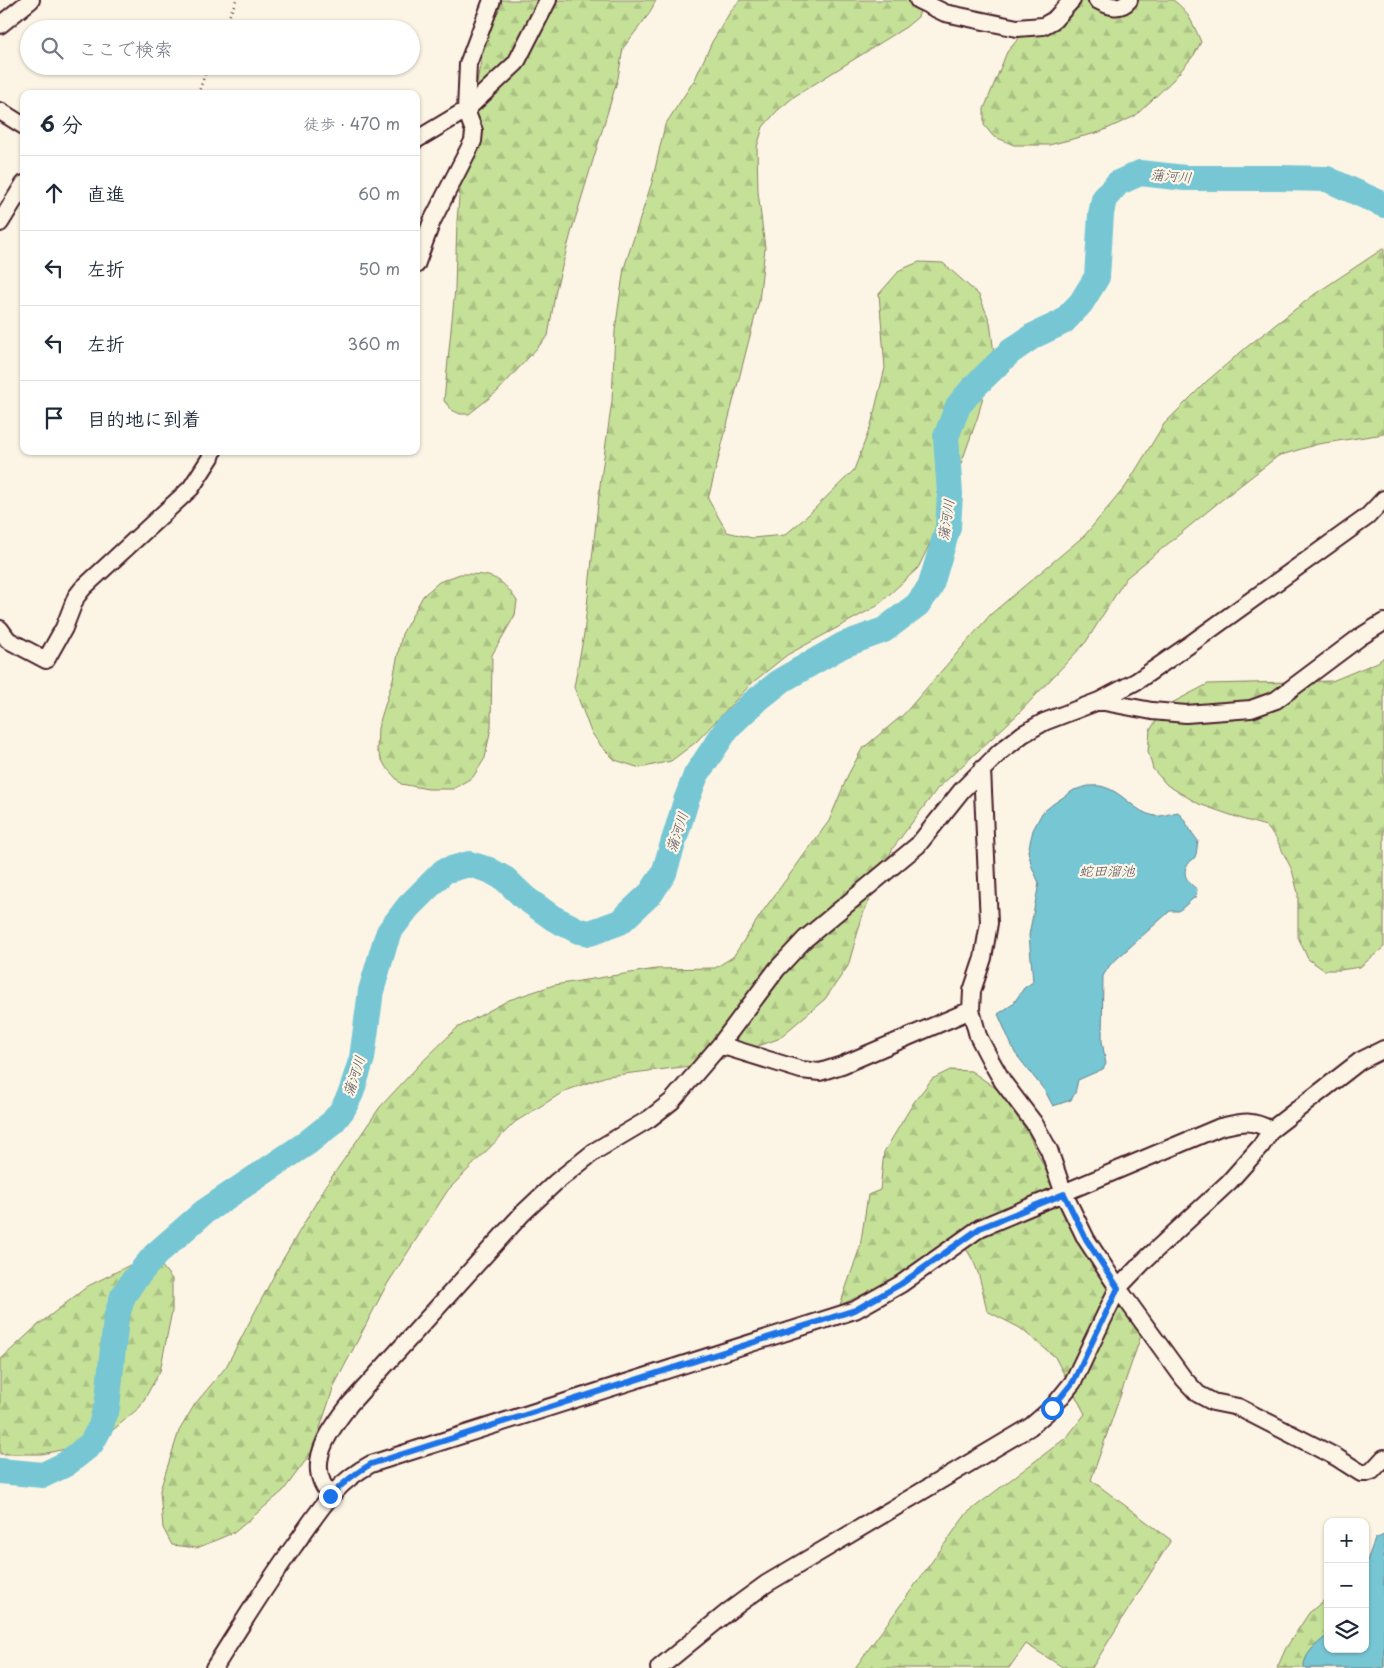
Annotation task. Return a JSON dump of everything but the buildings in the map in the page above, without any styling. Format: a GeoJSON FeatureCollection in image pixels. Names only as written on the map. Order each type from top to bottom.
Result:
{"type":"FeatureCollection","features":[{"type":"Feature","properties":{"kind":"street"},"geometry":{"type":"LineString","coordinates":[[0,25],[31,0]]}},
{"type":"Feature","properties":{"kind":"street"},"geometry":{"type":"LineString","coordinates":[[420,254],[432,221],[473,141],[474,131],[466,110],[468,64],[492,0]]}},
{"type":"Feature","properties":{"kind":"street"},"geometry":{"type":"LineString","coordinates":[[420,138],[466,110],[516,63],[548,0]]}},
{"type":"Feature","properties":{"kind":"street"},"geometry":{"type":"LineString","coordinates":[[918,0],[946,13],[1017,28],[1043,26],[1054,20],[1072,0]]}},
{"type":"Feature","properties":{"kind":"street"},"geometry":{"type":"LineString","coordinates":[[1097,0],[1118,8],[1124,6],[1129,0]]}},
{"type":"Feature","properties":{"kind":"street"},"geometry":{"type":"LineString","coordinates":[[0,111],[20,124]]}},
{"type":"Feature","properties":{"kind":"street"},"geometry":{"type":"LineString","coordinates":[[0,223],[20,190]]}},
{"type":"Feature","properties":{"kind":"street"},"geometry":{"type":"LineString","coordinates":[[0,629],[8,640],[46,660],[64,628],[76,597],[83,588],[191,488],[212,455]]}},
{"type":"Feature","properties":{"kind":"street"},"geometry":{"type":"LineString","coordinates":[[330,1496],[321,1481],[318,1468],[323,1447],[332,1427],[350,1404],[522,1214],[556,1182],[595,1151],[649,1119],[672,1101],[720,1045],[777,969],[805,939],[918,845],[962,790],[982,769],[1023,734],[1044,722],[1099,701],[1137,680],[1189,645],[1367,517],[1384,500]]}},
{"type":"Feature","properties":{"kind":"street"},"geometry":{"type":"LineString","coordinates":[[1099,701],[1152,711],[1186,714],[1251,709],[1276,700],[1360,637],[1384,622]]}},
{"type":"Feature","properties":{"kind":"street"},"geometry":{"type":"LineString","coordinates":[[982,769],[989,923],[983,958],[972,991],[971,1010],[978,1036],[991,1061],[1003,1082],[1034,1123],[1049,1150],[1064,1194],[1086,1239],[1118,1288],[1184,1379],[1198,1394],[1213,1402],[1238,1407],[1336,1457],[1361,1473],[1372,1471],[1384,1458]]}},
{"type":"Feature","properties":{"kind":"street"},"geometry":{"type":"LineString","coordinates":[[720,1045],[801,1070],[820,1072],[842,1065],[971,1010]]}},
{"type":"Feature","properties":{"kind":"street"},"geometry":{"type":"LineString","coordinates":[[659,1668],[729,1611],[766,1584],[1030,1427],[1052,1408],[1073,1382],[1118,1288],[1228,1182],[1272,1130],[1360,1061],[1384,1049]]}},
{"type":"Feature","properties":{"kind":"street"},"geometry":{"type":"LineString","coordinates":[[214,1668],[258,1596],[330,1496],[344,1481],[371,1464],[855,1310],[901,1284],[980,1228],[1220,1127],[1243,1122],[1258,1123],[1272,1130]]}},
{"type":"Feature","properties":{"kind":"path"},"geometry":{"type":"LineString","coordinates":[[228,20],[236,0]]}},
{"type":"Feature","properties":{"kind":"path"},"geometry":{"type":"LineString","coordinates":[[199,90],[205,75]]}},
{"type":"Feature","properties":{"kind":"green space"},"geometry":{"type":"Polygon","coordinates":[[[498,0],[656,0],[649,14],[623,48],[618,78],[556,289],[548,336],[498,391],[469,414],[460,414],[452,410],[444,401],[455,289],[457,221],[463,152],[484,46],[498,0]]]}},
{"type":"Feature","properties":{"kind":"green space"},"geometry":{"type":"Polygon","coordinates":[[[740,0],[917,0],[921,7],[918,17],[906,27],[795,96],[777,111],[763,127],[757,147],[758,192],[765,248],[759,301],[708,499],[727,532],[752,538],[785,535],[854,470],[871,425],[885,368],[879,294],[900,270],[919,262],[943,263],[979,295],[990,322],[994,353],[978,416],[940,523],[918,568],[877,606],[787,655],[752,683],[696,742],[671,761],[640,768],[615,760],[601,746],[591,732],[574,687],[584,634],[600,485],[612,401],[615,331],[624,268],[652,182],[665,125],[695,79],[712,42],[732,9],[740,0]]]}},
{"type":"Feature","properties":{"kind":"green space"},"geometry":{"type":"Polygon","coordinates":[[[1071,0],[1173,0],[1187,13],[1201,42],[1194,55],[1173,80],[1135,116],[1100,132],[1049,145],[1014,145],[993,136],[984,125],[984,109],[1007,52],[1030,25],[1060,3],[1071,0]]]}},
{"type":"Feature","properties":{"kind":"green space"},"geometry":{"type":"Polygon","coordinates":[[[1384,248],[1384,434],[1318,444],[1278,456],[1126,578],[1086,642],[1018,714],[937,789],[893,848],[863,914],[848,966],[825,999],[778,1039],[708,1064],[607,1076],[565,1091],[515,1122],[448,1190],[386,1286],[334,1386],[312,1452],[283,1491],[235,1532],[197,1548],[172,1545],[163,1528],[160,1490],[179,1431],[195,1404],[226,1367],[279,1266],[327,1184],[380,1107],[420,1064],[457,1028],[509,1000],[554,985],[656,969],[715,968],[733,957],[763,911],[829,821],[848,775],[862,749],[904,714],[991,614],[1085,535],[1126,486],[1164,424],[1207,381],[1248,346],[1315,294],[1384,248]]]}},
{"type":"Feature","properties":{"kind":"green space"},"geometry":{"type":"Polygon","coordinates":[[[460,574],[493,578],[505,586],[517,601],[515,615],[492,655],[491,727],[485,758],[473,777],[453,789],[428,789],[401,784],[385,766],[377,750],[378,728],[393,679],[402,634],[423,596],[439,582],[460,574]]]}},
{"type":"Feature","properties":{"kind":"green space"},"geometry":{"type":"Polygon","coordinates":[[[1384,657],[1384,947],[1360,967],[1324,970],[1308,959],[1298,937],[1298,893],[1292,870],[1276,838],[1266,826],[1199,804],[1167,785],[1153,769],[1148,751],[1150,730],[1166,706],[1208,684],[1332,681],[1378,662],[1384,657]]]}},
{"type":"Feature","properties":{"kind":"green space"},"geometry":{"type":"Polygon","coordinates":[[[950,1070],[971,1071],[997,1089],[1027,1131],[1090,1261],[1143,1330],[1091,1480],[1171,1540],[1092,1668],[1064,1668],[1026,1644],[1009,1668],[855,1668],[967,1513],[1067,1437],[1085,1414],[1055,1357],[1020,1328],[987,1311],[978,1272],[970,1255],[957,1238],[892,1281],[840,1305],[860,1247],[868,1195],[880,1190],[884,1152],[914,1102],[932,1079],[950,1070]]]}},
{"type":"Feature","properties":{"kind":"green space"},"geometry":{"type":"Polygon","coordinates":[[[132,1264],[161,1265],[172,1279],[172,1311],[160,1371],[140,1407],[113,1430],[89,1444],[42,1454],[0,1454],[0,1360],[38,1325],[88,1286],[132,1264]]]}},
{"type":"Feature","properties":{"kind":"green space"},"geometry":{"type":"Polygon","coordinates":[[[1384,1581],[1384,1668],[1277,1668],[1286,1648],[1309,1613],[1324,1600],[1324,1653],[1369,1653],[1369,1635],[1384,1581]]]}},
{"type":"Feature","properties":{"kind":"water","name":"蛇田溜池"},"geometry":{"type":"Polygon","coordinates":[[[1088,786],[1100,786],[1111,790],[1148,814],[1158,816],[1178,812],[1198,841],[1195,857],[1185,870],[1188,881],[1197,889],[1196,896],[1179,911],[1170,911],[1110,965],[1103,976],[1102,1041],[1106,1064],[1103,1069],[1078,1080],[1071,1100],[1053,1106],[1045,1091],[1015,1053],[998,1014],[1013,1004],[1024,988],[1033,982],[1029,935],[1039,883],[1028,851],[1033,830],[1042,813],[1053,804],[1074,790],[1088,786]]]}},
{"type":"Feature","properties":{"kind":"water"},"geometry":{"type":"Polygon","coordinates":[[[1384,1535],[1384,1668],[1304,1668],[1306,1658],[1324,1638],[1324,1653],[1369,1653],[1369,1555],[1375,1539],[1384,1535]]]}},
{"type":"Feature","properties":{"kind":"waterway","name":"蒲河川"},"geometry":{"type":"LineString","coordinates":[[0,1471],[43,1475],[66,1464],[91,1444],[101,1426],[107,1408],[116,1318],[123,1296],[133,1281],[156,1254],[204,1212],[307,1143],[332,1123],[343,1109],[351,1093],[362,1058],[371,991],[389,932],[408,907],[444,871],[469,864],[489,870],[505,879],[525,898],[553,918],[579,931],[590,933],[620,922],[651,893],[664,873],[696,775],[728,727],[753,703],[782,680],[843,645],[884,630],[917,605],[930,588],[948,527],[950,494],[946,437],[958,406],[973,388],[1010,352],[1033,336],[1063,322],[1081,303],[1097,277],[1101,214],[1104,199],[1118,183],[1140,173],[1185,178],[1327,179],[1384,205]]}},
{"type":"Feature","properties":{"kind":"route"},"geometry":{"type":"LineString","coordinates":[[330,1496],[344,1481],[371,1464],[710,1358],[855,1310],[901,1284],[980,1228],[1064,1194],[1086,1239],[1118,1288],[1073,1382],[1052,1408]]}}]}
